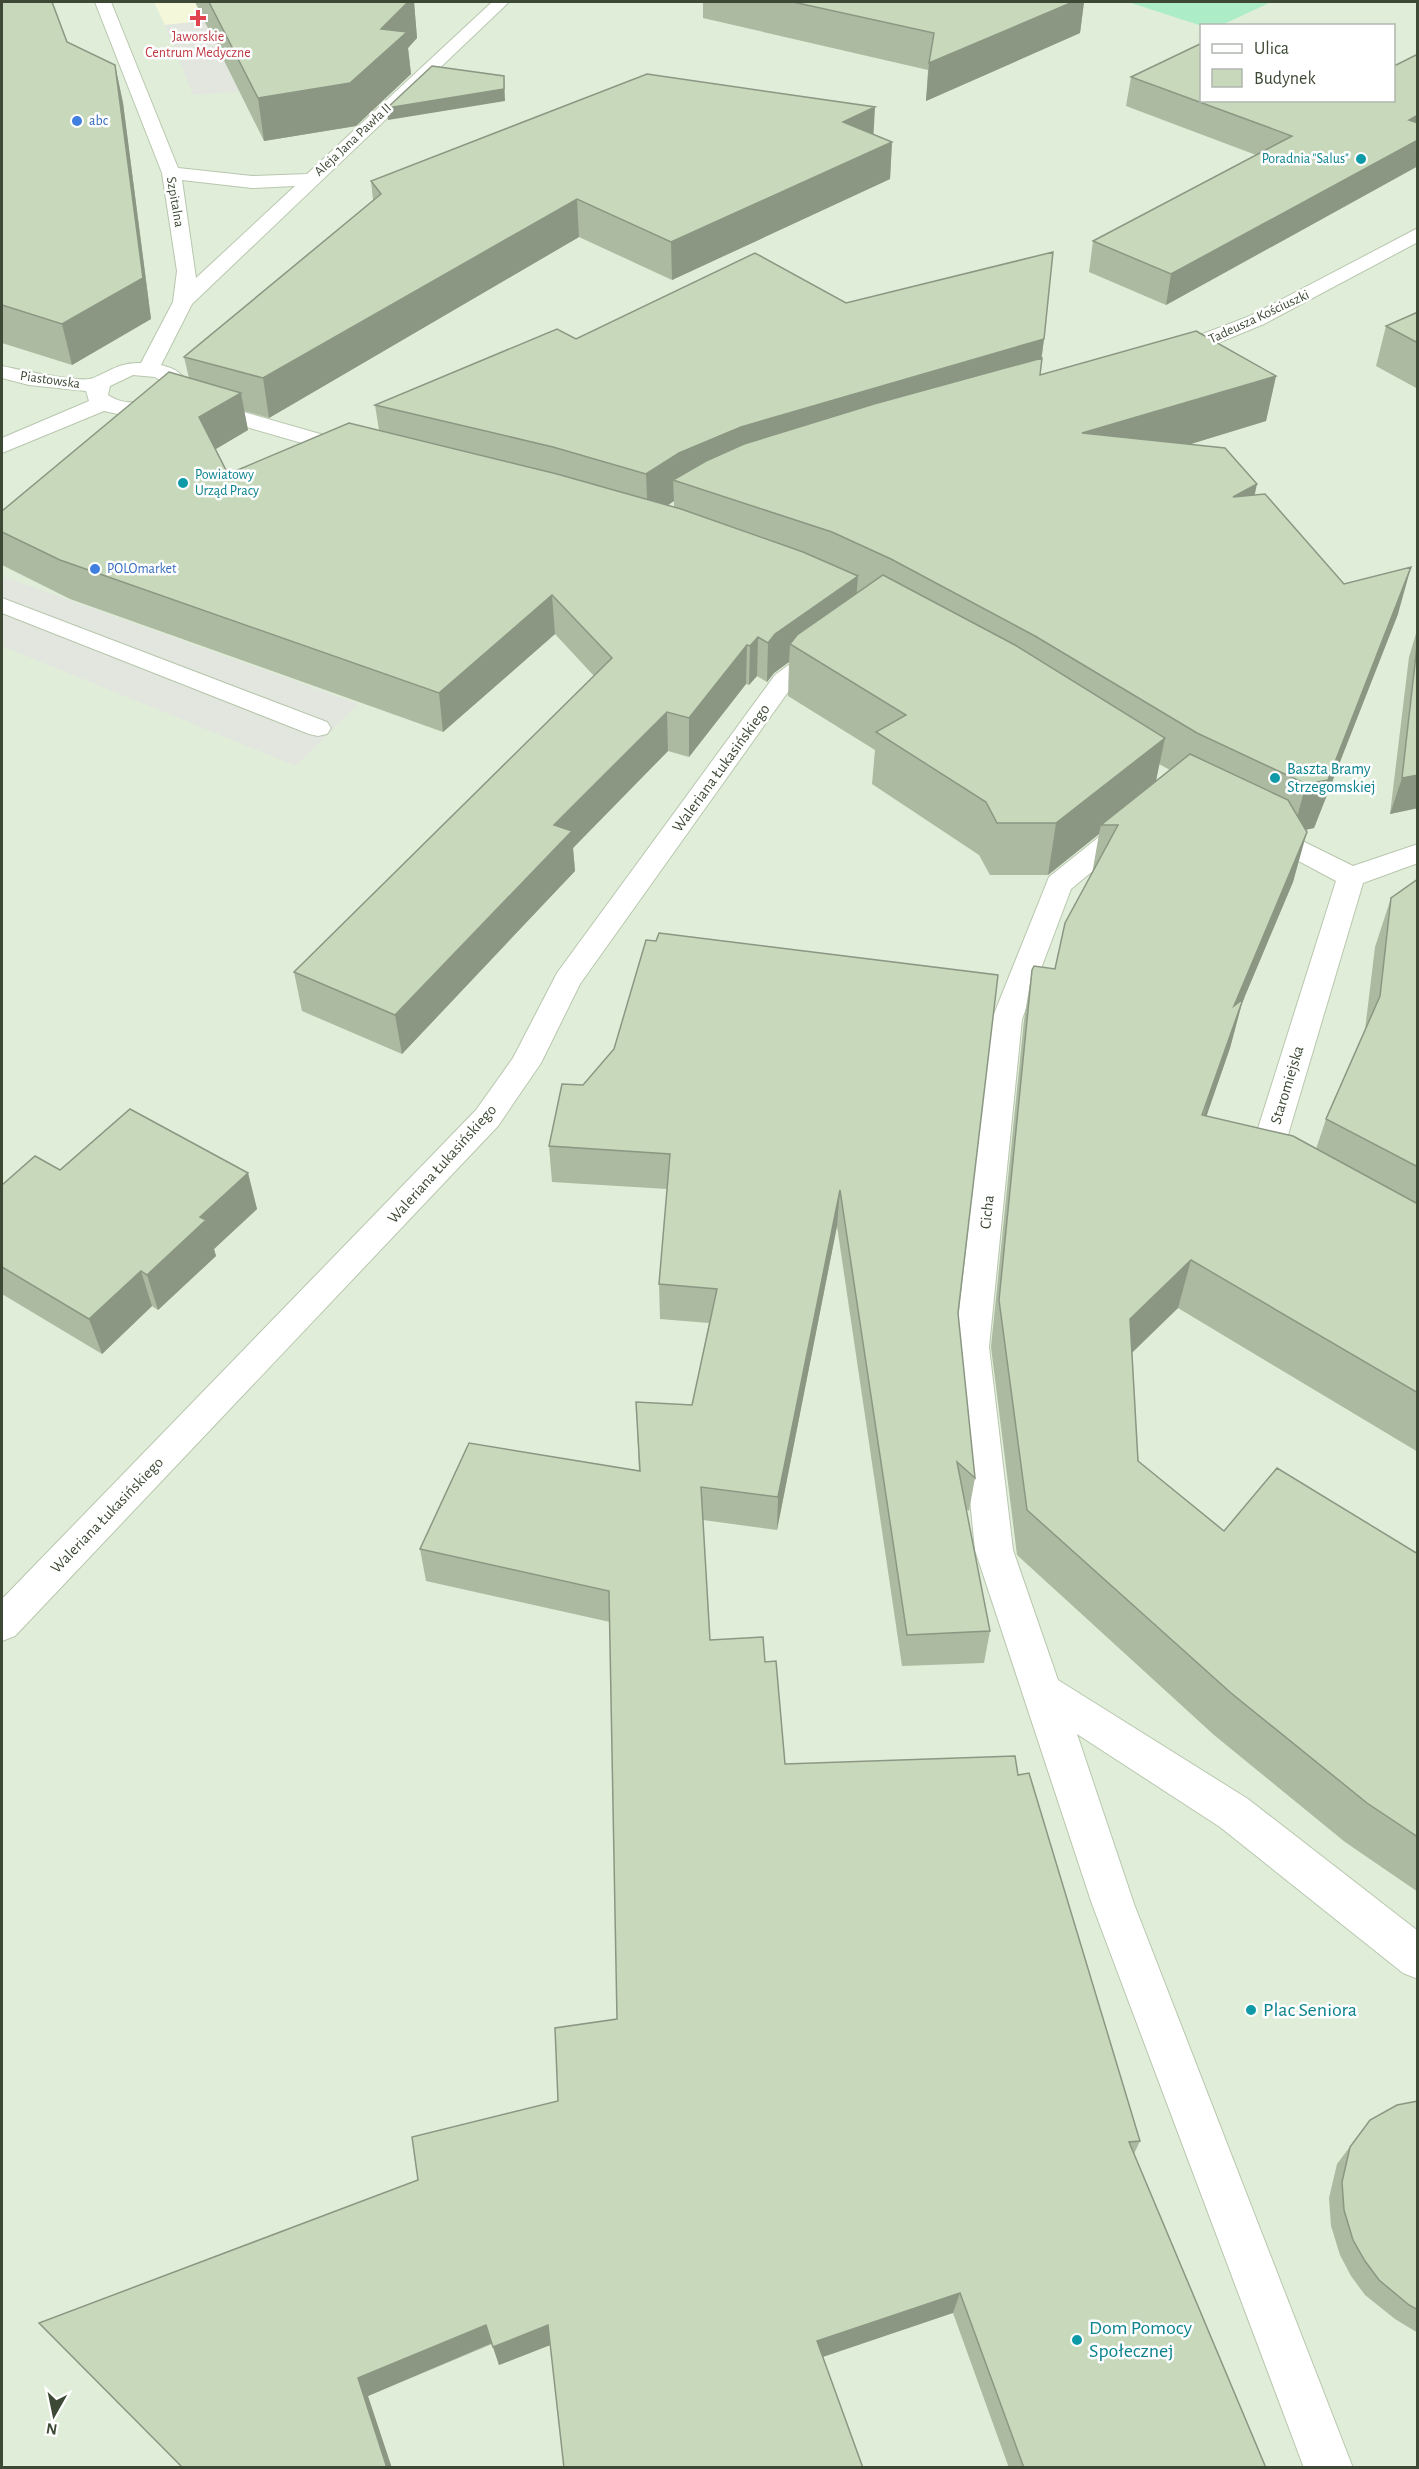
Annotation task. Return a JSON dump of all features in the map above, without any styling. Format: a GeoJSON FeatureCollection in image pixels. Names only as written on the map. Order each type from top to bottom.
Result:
{"type":"FeatureCollection","features":[{"type":"Feature","properties":{"kind":"street","name":"Szpitalna"},"geometry":{"type":"LineString","coordinates":[[103,2],[171,173],[187,272],[183,302],[148,369]]}},
{"type":"Feature","properties":{"kind":"street","name":"Aleja Jana Pawła II"},"geometry":{"type":"LineString","coordinates":[[183,302],[501,2]]}},
{"type":"Feature","properties":{"kind":"street","name":"Aleja Jana Pawła II"},"geometry":{"type":"LineString","coordinates":[[171,173],[252,182],[310,180]]}},
{"type":"Feature","properties":{"kind":"street","name":"Tadeusza Kościuszki"},"geometry":{"type":"LineString","coordinates":[[1151,360],[1202,344],[1257,321],[1418,234]]}},
{"type":"Feature","properties":{"kind":"street"},"geometry":{"type":"LineString","coordinates":[[2,446],[101,395],[118,373],[148,369],[172,376],[177,383],[176,391],[168,398]]}},
{"type":"Feature","properties":{"kind":"street","name":"Piastowska"},"geometry":{"type":"LineString","coordinates":[[2,372],[101,395],[128,409],[157,404],[168,398]]}},
{"type":"Feature","properties":{"kind":"street"},"geometry":{"type":"LineString","coordinates":[[28,434],[37,405],[36,394],[29,379]]}},
{"type":"Feature","properties":{"kind":"street"},"geometry":{"type":"LineString","coordinates":[[168,398],[380,458]]}},
{"type":"Feature","properties":{"kind":"street"},"geometry":{"type":"LineString","coordinates":[[2,605],[318,728]]}},
{"type":"Feature","properties":{"kind":"street","name":"Waleriana Łukasińskiego"},"geometry":{"type":"LineString","coordinates":[[2,1624],[487,1118],[526,1064],[567,980],[784,680],[850,632]]}},
{"type":"Feature","properties":{"kind":"street","name":"Cicha"},"geometry":{"type":"LineString","coordinates":[[1043,1691],[994,1550],[972,1347],[1007,1019],[1059,884],[1149,811]]}},
{"type":"Feature","properties":{"kind":"street"},"geometry":{"type":"LineString","coordinates":[[1234,816],[1351,877],[1418,853]]}},
{"type":"Feature","properties":{"kind":"street","name":"Staromiejska"},"geometry":{"type":"LineString","coordinates":[[1305,1182],[1264,1160],[1351,877]]}},
{"type":"Feature","properties":{"kind":"street"},"geometry":{"type":"LineString","coordinates":[[1043,1691],[1234,1812],[1418,1958]]}},
{"type":"Feature","properties":{"kind":"street"},"geometry":{"type":"LineString","coordinates":[[1043,1691],[1113,1904],[1329,2468]]}},
{"type":"Feature","properties":{"kind":"shaded area"},"geometry":{"type":"Polygon","coordinates":[[[2,2],[1417,2],[1417,2467],[2,2467],[2,2]]]}},
{"type":"Feature","properties":{"kind":"shaded area","name":"Jaworskie Centrum Medyczne"},"geometry":{"type":"Polygon","coordinates":[[[154,2],[392,2],[165,25],[154,2]]]}},
{"type":"Feature","properties":{"kind":"shaded area"},"geometry":{"type":"Polygon","coordinates":[[[304,11],[261,90],[193,95],[165,25],[304,11]]]}},
{"type":"Feature","properties":{"kind":"shaded area"},"geometry":{"type":"Polygon","coordinates":[[[2,576],[359,704],[296,766],[2,646],[2,576]]]}},
{"type":"Feature","properties":{"kind":"green space"},"geometry":{"type":"Polygon","coordinates":[[[1128,2],[1271,2],[1224,24],[1200,25],[1128,2]]]}},
{"type":"Feature","properties":{"kind":"building"},"geometry":{"type":"Polygon","coordinates":[[[2,2],[52,2],[67,42],[115,65],[143,278],[62,324],[2,305],[2,2]]]}},
{"type":"Feature","properties":{"kind":"building"},"geometry":{"type":"Polygon","coordinates":[[[209,2],[408,2],[381,29],[407,32],[350,83],[258,98],[209,2]]]}},
{"type":"Feature","properties":{"kind":"building"},"geometry":{"type":"Polygon","coordinates":[[[793,2],[1073,2],[929,63],[934,33],[793,2]]]}},
{"type":"Feature","properties":{"kind":"building"},"geometry":{"type":"Polygon","coordinates":[[[1200,44],[1200,102],[1395,102],[1395,66],[1418,54],[1418,115],[1409,120],[1418,123],[1418,140],[1171,274],[1093,241],[1292,136],[1131,77],[1200,44]]]}},
{"type":"Feature","properties":{"kind":"building"},"geometry":{"type":"Polygon","coordinates":[[[432,66],[504,76],[504,89],[387,108],[432,66]]]}},
{"type":"Feature","properties":{"kind":"building"},"geometry":{"type":"Polygon","coordinates":[[[647,74],[875,107],[843,122],[892,142],[671,242],[577,199],[263,378],[184,357],[381,194],[371,181],[647,74]]]}},
{"type":"Feature","properties":{"kind":"building"},"geometry":{"type":"Polygon","coordinates":[[[1053,252],[1044,339],[741,427],[679,453],[646,474],[553,447],[375,405],[557,329],[576,339],[755,253],[846,303],[1053,252]]]}},
{"type":"Feature","properties":{"kind":"building"},"geometry":{"type":"Polygon","coordinates":[[[1418,312],[1418,343],[1386,326],[1418,312]]]}},
{"type":"Feature","properties":{"kind":"building"},"geometry":{"type":"Polygon","coordinates":[[[1196,331],[1276,376],[1082,433],[1225,448],[1257,484],[1233,497],[1265,494],[1344,584],[1411,567],[1328,780],[1306,784],[1197,733],[1035,636],[891,559],[832,532],[673,480],[706,461],[744,444],[874,404],[1042,358],[1040,375],[1196,331]]]}},
{"type":"Feature","properties":{"kind":"building"},"geometry":{"type":"Polygon","coordinates":[[[169,372],[241,393],[199,417],[228,474],[349,423],[557,474],[681,509],[803,552],[858,576],[775,634],[768,643],[758,637],[750,646],[747,645],[689,718],[667,712],[554,825],[572,831],[395,1015],[294,972],[612,658],[552,595],[439,693],[60,560],[2,532],[2,511],[169,372]]]}},
{"type":"Feature","properties":{"kind":"building"},"geometry":{"type":"Polygon","coordinates":[[[883,575],[1015,645],[1165,738],[1056,823],[997,823],[986,802],[876,732],[906,715],[790,644],[797,635],[883,575]]]}},
{"type":"Feature","properties":{"kind":"building"},"geometry":{"type":"Polygon","coordinates":[[[1418,637],[1418,775],[1402,778],[1418,637]]]}},
{"type":"Feature","properties":{"kind":"building"},"geometry":{"type":"Polygon","coordinates":[[[1190,754],[1288,800],[1307,832],[1234,1006],[1243,999],[1202,1115],[1293,1136],[1418,1204],[1418,1393],[1191,1260],[1130,1319],[1138,1461],[1224,1531],[1277,1468],[1418,1554],[1418,1837],[1367,1803],[1231,1693],[1027,1510],[999,1300],[1032,970],[1034,966],[1055,969],[1065,923],[1118,825],[1101,825],[1190,754]]]}},
{"type":"Feature","properties":{"kind":"building"},"geometry":{"type":"Polygon","coordinates":[[[1418,879],[1418,1167],[1326,1119],[1380,996],[1391,898],[1418,879]]]}},
{"type":"Feature","properties":{"kind":"building"},"geometry":{"type":"Polygon","coordinates":[[[659,933],[998,975],[958,1313],[975,1478],[957,1462],[990,1631],[907,1635],[840,1190],[778,1497],[701,1487],[710,1640],[763,1637],[765,1662],[776,1661],[785,1764],[1015,1756],[1018,1775],[1029,1773],[1140,2141],[1129,2142],[1266,2468],[1024,2468],[960,2293],[817,2341],[863,2468],[564,2468],[548,2325],[493,2347],[486,2325],[358,2378],[387,2468],[183,2468],[39,2323],[418,2180],[412,2137],[558,2101],[555,2028],[617,2019],[609,1591],[420,1549],[469,1443],[640,1471],[636,1402],[692,1405],[717,1289],[659,1284],[670,1154],[549,1146],[562,1084],[583,1085],[614,1049],[646,940],[656,941],[659,933]]]}},
{"type":"Feature","properties":{"kind":"building"},"geometry":{"type":"Polygon","coordinates":[[[130,1109],[248,1173],[200,1217],[206,1220],[147,1275],[141,1271],[89,1319],[2,1267],[2,1185],[35,1156],[60,1170],[130,1109]]]}},
{"type":"Feature","properties":{"kind":"building"},"geometry":{"type":"Polygon","coordinates":[[[1418,2101],[1418,2310],[1379,2280],[1365,2261],[1353,2240],[1344,2210],[1342,2182],[1350,2147],[1370,2120],[1397,2105],[1418,2101]]]}},
{"type":"Feature","properties":{"kind":"place","name":"Jaworskie Centrum Medyczne"},"geometry":{"type":"Point","coordinates":[198,18]}},
{"type":"Feature","properties":{"kind":"place","name":"abc"},"geometry":{"type":"Point","coordinates":[77,121]}},
{"type":"Feature","properties":{"kind":"place","name":"Poradnia \"Salus\""},"geometry":{"type":"Point","coordinates":[1361,159]}},
{"type":"Feature","properties":{"kind":"place","name":"Powiatowy Urząd Pracy"},"geometry":{"type":"Point","coordinates":[183,483]}},
{"type":"Feature","properties":{"kind":"place","name":"POLOmarket"},"geometry":{"type":"Point","coordinates":[95,569]}},
{"type":"Feature","properties":{"kind":"place","name":"Baszta Bramy Strzegomskiej"},"geometry":{"type":"Point","coordinates":[1275,778]}},
{"type":"Feature","properties":{"kind":"place","name":"Plac Seniora"},"geometry":{"type":"Point","coordinates":[1251,2010]}},
{"type":"Feature","properties":{"kind":"place","name":"Dom Pomocy Społecznej"},"geometry":{"type":"Point","coordinates":[1077,2340]}}]}
